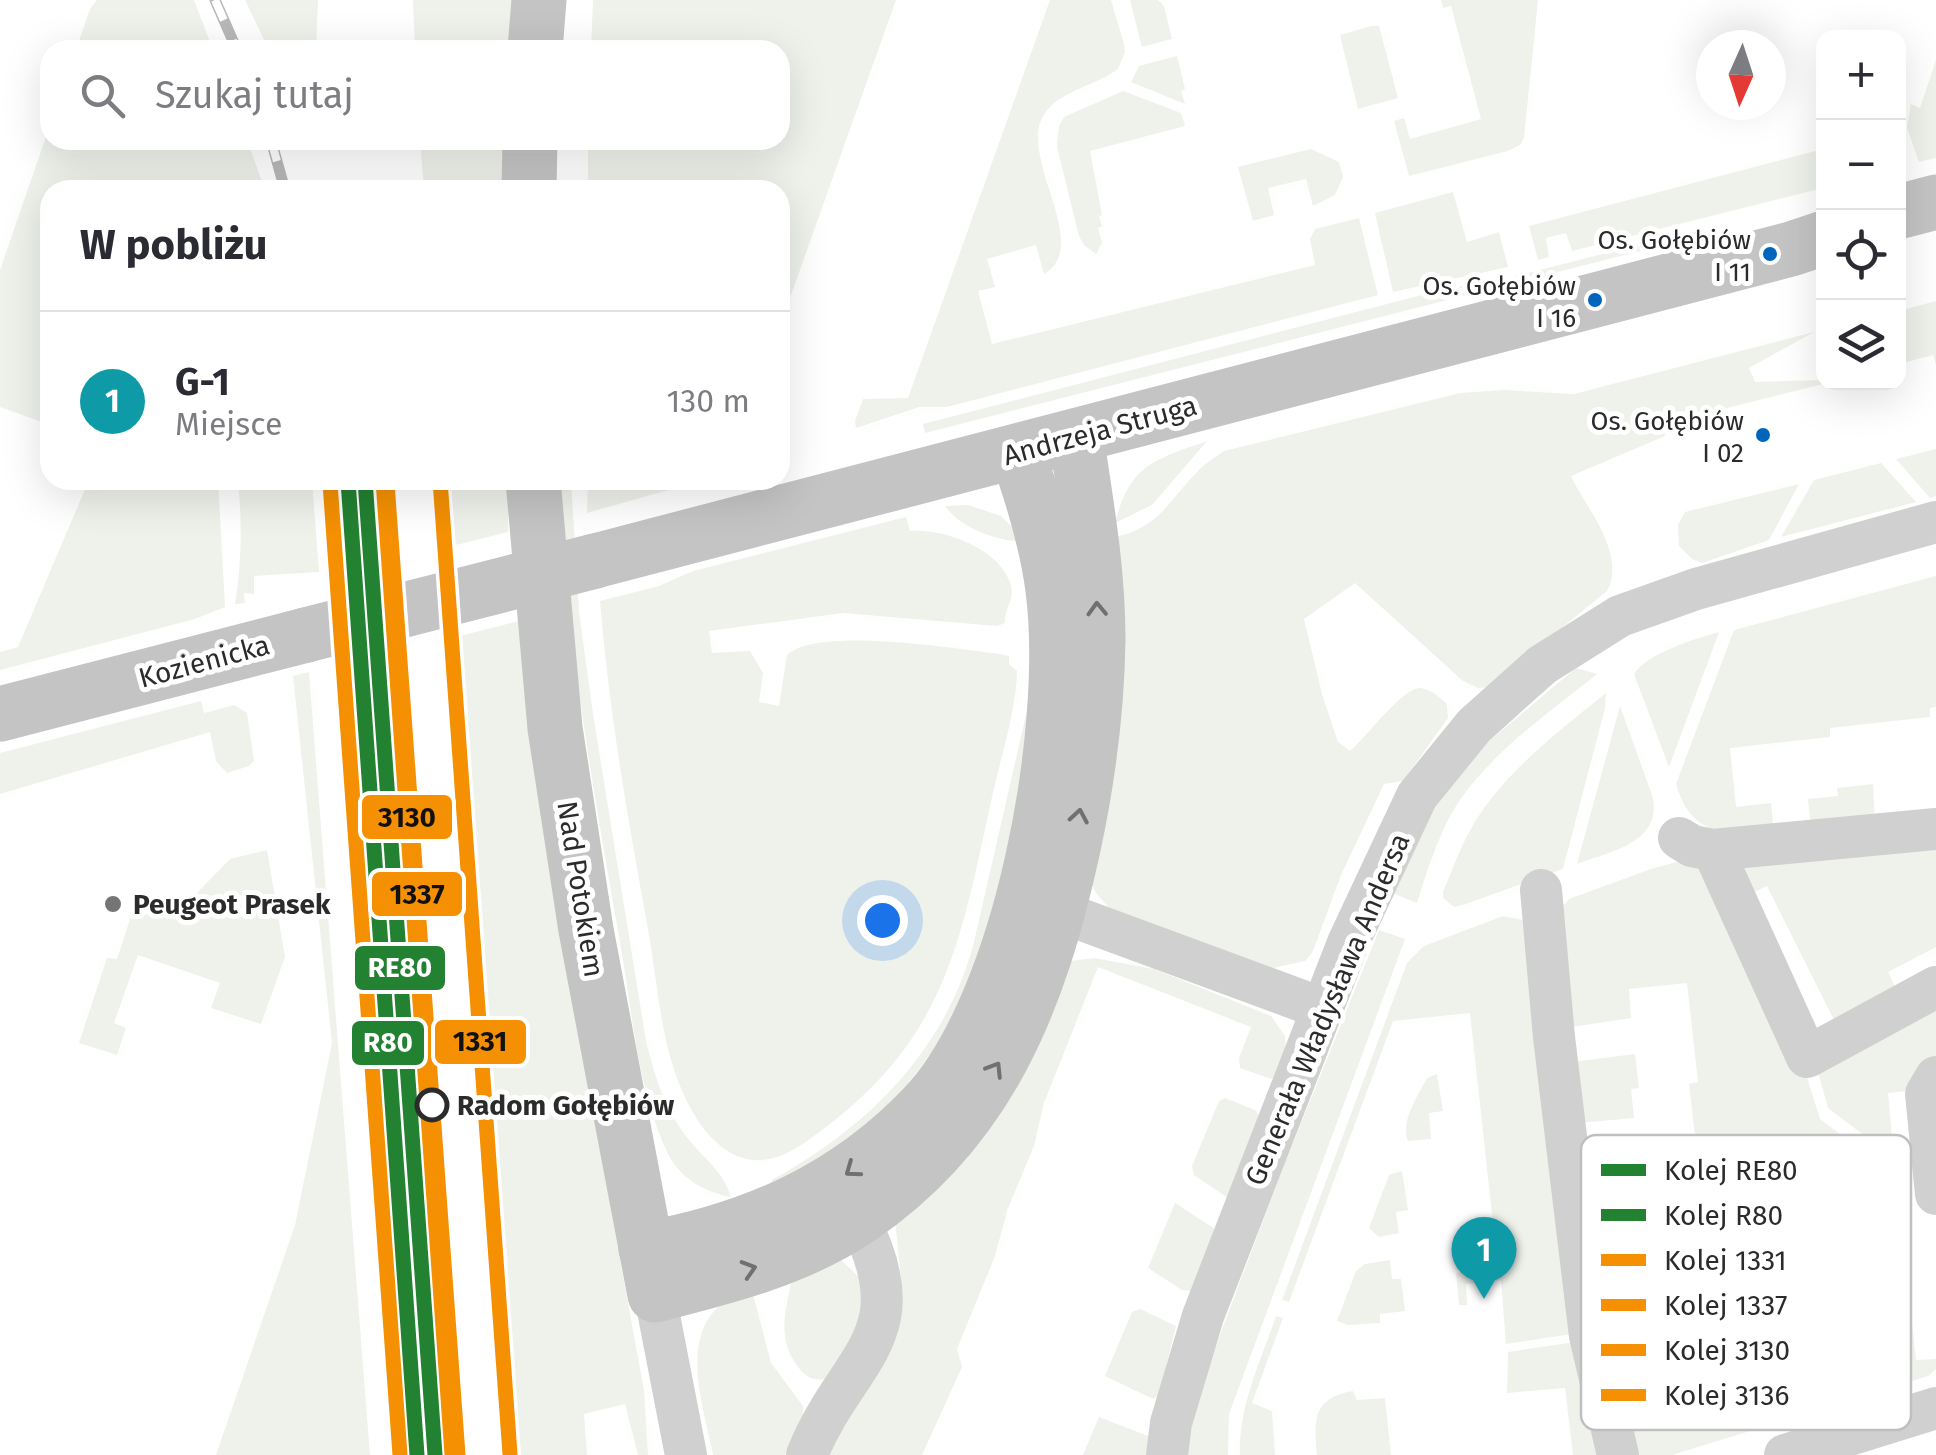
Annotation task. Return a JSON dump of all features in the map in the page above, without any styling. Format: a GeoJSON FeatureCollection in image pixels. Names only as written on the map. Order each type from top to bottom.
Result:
{"type":"FeatureCollection","features":[{"type":"Feature","properties":{"kind":"main road"},"geometry":{"type":"LineString","coordinates":[[536,40],[539,0]]}},
{"type":"Feature","properties":{"kind":"main road"},"geometry":{"type":"LineString","coordinates":[[529,180],[530,150]]}},
{"type":"Feature","properties":{"kind":"main road"},"geometry":{"type":"LineString","coordinates":[[1906,210],[1936,202]]}},
{"type":"Feature","properties":{"kind":"main road"},"geometry":{"type":"LineString","coordinates":[[1906,240],[1936,236]]}},
{"type":"Feature","properties":{"kind":"main road","name":"Andrzeja Struga"},"geometry":{"type":"LineString","coordinates":[[408,610],[1813,245]]}},
{"type":"Feature","properties":{"kind":"main road"},"geometry":{"type":"LineString","coordinates":[[651,1272],[705,1236],[755,1220],[824,1189],[852,1171],[926,1106],[982,1022],[1040,905],[1092,752],[1098,638],[1094,562],[1076,436]]}},
{"type":"Feature","properties":{"kind":"main road"},"geometry":{"type":"LineString","coordinates":[[651,1272],[765,1264],[858,1218],[931,1157],[961,1122],[998,1066],[1028,1007],[1040,905],[1056,665],[1054,594],[1046,542],[1017,452]]}},
{"type":"Feature","properties":{"kind":"main road","name":"Nad Potokiem"},"geometry":{"type":"LineString","coordinates":[[535,490],[555,728],[586,930],[651,1272]]}},
{"type":"Feature","properties":{"kind":"main road","name":"Kozienicka"},"geometry":{"type":"LineString","coordinates":[[0,714],[408,610]]}},
{"type":"Feature","properties":{"kind":"street","name":"Generała Władysława Andersa"},"geometry":{"type":"LineString","coordinates":[[1167,1455],[1171,1424],[1203,1316],[1358,918],[1417,796],[1474,726],[1542,665],[1620,616],[1696,589],[1936,522]]}},
{"type":"Feature","properties":{"kind":"street"},"geometry":{"type":"LineString","coordinates":[[1936,829],[1696,844],[1807,1057],[1936,987]]}},
{"type":"Feature","properties":{"kind":"street"},"geometry":{"type":"LineString","coordinates":[[1542,890],[1555,1048],[1581,1262]]}},
{"type":"Feature","properties":{"kind":"street"},"geometry":{"type":"LineString","coordinates":[[1040,905],[1322,1008]]}},
{"type":"Feature","properties":{"kind":"street"},"geometry":{"type":"LineString","coordinates":[[1936,1077],[1926,1094],[1936,1194]]}},
{"type":"Feature","properties":{"kind":"street"},"geometry":{"type":"LineString","coordinates":[[807,1455],[825,1418],[870,1349],[878,1323],[882,1295],[879,1271],[874,1248],[858,1218]]}},
{"type":"Feature","properties":{"kind":"street"},"geometry":{"type":"LineString","coordinates":[[651,1272],[686,1455]]}},
{"type":"Feature","properties":{"kind":"street"},"geometry":{"type":"LineString","coordinates":[[1911,1416],[1936,1408]]}},
{"type":"Feature","properties":{"kind":"street"},"geometry":{"type":"LineString","coordinates":[[1612,1430],[1618,1455]]}},
{"type":"Feature","properties":{"kind":"street"},"geometry":{"type":"LineString","coordinates":[[1785,1455],[1865,1430]]}},
{"type":"Feature","properties":{"kind":"shaded area"},"geometry":{"type":"Polygon","coordinates":[[[97,0],[194,0],[209,40],[79,40],[97,0]]]}},
{"type":"Feature","properties":{"kind":"shaded area"},"geometry":{"type":"Polygon","coordinates":[[[245,0],[318,0],[316,40],[264,40],[245,0]]]}},
{"type":"Feature","properties":{"kind":"shaded area"},"geometry":{"type":"Polygon","coordinates":[[[413,0],[522,0],[518,40],[415,40],[413,0]]]}},
{"type":"Feature","properties":{"kind":"shaded area"},"geometry":{"type":"Polygon","coordinates":[[[593,0],[896,0],[790,298],[790,180],[588,180],[588,150],[790,150],[790,40],[591,40],[593,0]]]}},
{"type":"Feature","properties":{"kind":"shaded area"},"geometry":{"type":"Polygon","coordinates":[[[1050,0],[1111,0],[1125,52],[1118,69],[1069,93],[1045,113],[1038,131],[1039,152],[1061,243],[1057,260],[1044,274],[1036,245],[987,259],[995,287],[978,291],[992,344],[1315,265],[1310,239],[1315,229],[1359,218],[1378,295],[947,407],[919,407],[856,428],[863,399],[908,398],[1050,0]]]}},
{"type":"Feature","properties":{"kind":"shaded area"},"geometry":{"type":"Polygon","coordinates":[[[1130,0],[1158,0],[1164,6],[1172,39],[1142,47],[1130,0]]]}},
{"type":"Feature","properties":{"kind":"shaded area"},"geometry":{"type":"Polygon","coordinates":[[[1441,0],[1538,0],[1524,138],[1508,151],[1409,176],[1394,121],[1404,118],[1410,139],[1481,119],[1451,6],[1443,8],[1441,0]]]}},
{"type":"Feature","properties":{"kind":"shaded area"},"geometry":{"type":"Polygon","coordinates":[[[1379,26],[1398,98],[1358,109],[1340,35],[1379,26]]]}},
{"type":"Feature","properties":{"kind":"shaded area"},"geometry":{"type":"Polygon","coordinates":[[[1177,56],[1185,104],[1131,82],[1139,66],[1177,56]]]}},
{"type":"Feature","properties":{"kind":"shaded area"},"geometry":{"type":"Polygon","coordinates":[[[1936,60],[1936,158],[1919,162],[1907,128],[1911,104],[1920,108],[1936,60]]]}},
{"type":"Feature","properties":{"kind":"shaded area"},"geometry":{"type":"Polygon","coordinates":[[[1123,91],[1181,113],[1185,126],[1090,151],[1102,215],[1102,226],[1098,228],[1102,243],[1096,254],[1079,236],[1057,147],[1059,126],[1064,117],[1123,91]]]}},
{"type":"Feature","properties":{"kind":"shaded area"},"geometry":{"type":"Polygon","coordinates":[[[1311,149],[1339,162],[1343,177],[1335,195],[1313,206],[1306,179],[1268,188],[1274,215],[1253,221],[1238,167],[1311,149]]]}},
{"type":"Feature","properties":{"kind":"shaded area"},"geometry":{"type":"Polygon","coordinates":[[[41,150],[251,150],[261,180],[40,180],[40,421],[0,407],[0,270],[41,150]]]}},
{"type":"Feature","properties":{"kind":"shaded area"},"geometry":{"type":"Polygon","coordinates":[[[421,150],[511,150],[509,180],[423,180],[421,150]]]}},
{"type":"Feature","properties":{"kind":"shaded area"},"geometry":{"type":"Polygon","coordinates":[[[1816,151],[1816,190],[1572,251],[1566,233],[1546,238],[1549,257],[1538,260],[1529,226],[1816,151]]]}},
{"type":"Feature","properties":{"kind":"shaded area"},"geometry":{"type":"Polygon","coordinates":[[[1453,192],[1467,242],[1499,232],[1508,267],[1393,292],[1375,213],[1453,192]]]}},
{"type":"Feature","properties":{"kind":"shaded area"},"geometry":{"type":"Polygon","coordinates":[[[1650,242],[1652,248],[925,433],[923,424],[1441,290],[1508,278],[1650,242]]]}},
{"type":"Feature","properties":{"kind":"shaded area"},"geometry":{"type":"Polygon","coordinates":[[[1936,301],[1936,364],[1933,355],[1906,362],[1906,309],[1936,301]]]}},
{"type":"Feature","properties":{"kind":"shaded area"},"geometry":{"type":"Polygon","coordinates":[[[1814,332],[1749,368],[1755,382],[1816,380],[1816,386],[1663,424],[1665,436],[1571,476],[1608,547],[1612,577],[1607,591],[1489,687],[1478,688],[1463,681],[1355,583],[1304,619],[1338,742],[1350,751],[1412,690],[1420,688],[1438,696],[1447,704],[1448,718],[1403,781],[1384,784],[1341,875],[1313,951],[1305,961],[1273,968],[1110,909],[1087,874],[1116,537],[1154,519],[1198,471],[1224,451],[1460,393],[1503,390],[1574,394],[1814,332]]]}},
{"type":"Feature","properties":{"kind":"shaded area"},"geometry":{"type":"Polygon","coordinates":[[[1207,441],[1152,505],[1115,523],[1128,488],[1147,467],[1207,441]]]}},
{"type":"Feature","properties":{"kind":"shaded area"},"geometry":{"type":"Polygon","coordinates":[[[1936,449],[1936,496],[1930,498],[1896,459],[1936,449]]]}},
{"type":"Feature","properties":{"kind":"shaded area"},"geometry":{"type":"Polygon","coordinates":[[[1881,463],[1916,502],[1781,537],[1814,480],[1881,463]]]}},
{"type":"Feature","properties":{"kind":"shaded area"},"geometry":{"type":"Polygon","coordinates":[[[1799,484],[1769,540],[1702,563],[1679,546],[1678,525],[1685,512],[1799,484]]]}},
{"type":"Feature","properties":{"kind":"shaded area"},"geometry":{"type":"Polygon","coordinates":[[[85,490],[219,490],[225,607],[195,619],[0,670],[0,652],[18,647],[85,490]]]}},
{"type":"Feature","properties":{"kind":"shaded area"},"geometry":{"type":"Polygon","coordinates":[[[239,490],[313,490],[319,572],[254,576],[254,594],[244,593],[245,603],[235,604],[239,490]]]}},
{"type":"Feature","properties":{"kind":"shaded area"},"geometry":{"type":"Polygon","coordinates":[[[445,490],[508,490],[508,532],[448,547],[445,490]]]}},
{"type":"Feature","properties":{"kind":"shaded area"},"geometry":{"type":"Polygon","coordinates":[[[562,490],[572,490],[579,612],[646,1041],[674,1118],[719,1173],[731,1197],[692,1182],[677,1168],[666,1150],[648,1100],[582,712],[562,490]]]}},
{"type":"Feature","properties":{"kind":"shaded area"},"geometry":{"type":"Polygon","coordinates":[[[588,490],[669,490],[587,513],[588,490]]]}},
{"type":"Feature","properties":{"kind":"shaded area"},"geometry":{"type":"Polygon","coordinates":[[[968,505],[1001,516],[1026,541],[981,532],[960,521],[945,506],[968,505]]]}},
{"type":"Feature","properties":{"kind":"shaded area"},"geometry":{"type":"Polygon","coordinates":[[[906,517],[910,531],[954,537],[995,561],[1005,572],[1012,590],[1005,623],[997,626],[843,613],[709,631],[712,653],[750,651],[763,673],[759,702],[779,706],[787,655],[804,646],[828,642],[922,644],[1000,654],[1009,656],[1009,664],[1017,671],[1011,717],[969,901],[956,947],[918,1029],[891,1066],[855,1103],[810,1139],[775,1158],[751,1160],[728,1151],[708,1134],[679,1084],[668,1047],[620,766],[600,601],[659,586],[693,571],[906,517]]]}},
{"type":"Feature","properties":{"kind":"shaded area"},"geometry":{"type":"Polygon","coordinates":[[[1936,576],[1936,707],[1930,708],[1930,717],[1830,728],[1830,737],[1730,748],[1736,807],[1771,803],[1774,834],[1726,831],[1701,823],[1691,815],[1676,784],[1734,630],[1936,576]]]}},
{"type":"Feature","properties":{"kind":"shaded area"},"geometry":{"type":"Polygon","coordinates":[[[519,621],[584,1063],[644,1390],[648,1455],[638,1455],[625,1404],[584,1414],[587,1455],[517,1455],[456,637],[519,621]]]}},
{"type":"Feature","properties":{"kind":"shaded area"},"geometry":{"type":"Polygon","coordinates":[[[1719,632],[1669,767],[1634,674],[1660,653],[1719,632]]]}},
{"type":"Feature","properties":{"kind":"shaded area"},"geometry":{"type":"Polygon","coordinates":[[[1576,668],[1597,674],[1514,741],[1460,800],[1438,841],[1417,903],[1392,893],[1436,804],[1476,752],[1576,668]]]}},
{"type":"Feature","properties":{"kind":"shaded area"},"geometry":{"type":"Polygon","coordinates":[[[1036,671],[1039,696],[990,931],[952,1025],[883,1117],[769,1192],[772,1180],[840,1136],[871,1110],[923,1051],[944,1017],[974,942],[1036,671]]]}},
{"type":"Feature","properties":{"kind":"shaded area"},"geometry":{"type":"Polygon","coordinates":[[[309,672],[370,1455],[216,1455],[295,1225],[332,1043],[293,676],[309,672]]]}},
{"type":"Feature","properties":{"kind":"shaded area"},"geometry":{"type":"Polygon","coordinates":[[[1606,693],[1563,869],[1454,907],[1443,898],[1443,892],[1484,808],[1533,754],[1606,693]]]}},
{"type":"Feature","properties":{"kind":"shaded area"},"geometry":{"type":"Polygon","coordinates":[[[201,701],[204,713],[234,705],[247,713],[254,761],[249,766],[227,773],[216,761],[210,732],[0,794],[0,753],[201,701]]]}},
{"type":"Feature","properties":{"kind":"shaded area"},"geometry":{"type":"Polygon","coordinates":[[[1620,706],[1653,798],[1653,813],[1649,825],[1631,843],[1577,864],[1620,706]]]}},
{"type":"Feature","properties":{"kind":"shaded area"},"geometry":{"type":"Polygon","coordinates":[[[1873,784],[1875,822],[1811,830],[1808,799],[1838,796],[1837,788],[1873,784]]]}},
{"type":"Feature","properties":{"kind":"shaded area"},"geometry":{"type":"Polygon","coordinates":[[[1936,839],[1936,947],[1888,972],[1900,997],[1839,1030],[1767,886],[1742,898],[1741,861],[1936,839]]]}},
{"type":"Feature","properties":{"kind":"shaded area"},"geometry":{"type":"Polygon","coordinates":[[[267,850],[285,957],[261,1024],[211,1008],[220,983],[138,955],[114,1023],[126,1028],[117,1055],[79,1043],[107,958],[117,959],[130,919],[189,901],[230,859],[267,850]]]}},
{"type":"Feature","properties":{"kind":"shaded area"},"geometry":{"type":"Polygon","coordinates":[[[1705,860],[1801,1058],[1820,1119],[1841,1135],[1695,1135],[1689,1084],[1698,1082],[1687,983],[1629,989],[1631,1018],[1565,1028],[1557,913],[1569,899],[1680,861],[1705,860]]]}},
{"type":"Feature","properties":{"kind":"shaded area"},"geometry":{"type":"Polygon","coordinates":[[[1503,916],[1523,920],[1579,1333],[1506,1344],[1501,1280],[1466,1284],[1467,1305],[1459,1305],[1456,1273],[1498,1269],[1470,1013],[1393,1021],[1289,1302],[1282,1300],[1407,963],[1424,946],[1503,916]]]}},
{"type":"Feature","properties":{"kind":"shaded area"},"geometry":{"type":"Polygon","coordinates":[[[1379,930],[1405,939],[1229,1414],[1228,1455],[1188,1455],[1195,1401],[1379,930]]]}},
{"type":"Feature","properties":{"kind":"shaded area"},"geometry":{"type":"Polygon","coordinates":[[[1094,958],[1154,969],[1271,1016],[1285,1036],[1286,1052],[1279,1074],[1271,1079],[1240,1068],[1239,1058],[1251,1027],[1098,967],[1044,1103],[1034,1146],[957,1349],[962,1367],[922,1455],[825,1455],[901,1279],[895,1220],[1071,961],[1094,958]]]}},
{"type":"Feature","properties":{"kind":"shaded area"},"geometry":{"type":"Polygon","coordinates":[[[1936,1001],[1936,1057],[1914,1073],[1916,1090],[1888,1093],[1892,1135],[1864,1135],[1828,1108],[1815,1061],[1936,1001]]]}},
{"type":"Feature","properties":{"kind":"shaded area"},"geometry":{"type":"Polygon","coordinates":[[[1635,1054],[1639,1088],[1631,1089],[1634,1118],[1578,1123],[1572,1062],[1635,1054]]]}},
{"type":"Feature","properties":{"kind":"shaded area"},"geometry":{"type":"Polygon","coordinates":[[[1437,1074],[1443,1111],[1429,1113],[1431,1139],[1408,1141],[1406,1125],[1411,1109],[1427,1078],[1437,1074]]]}},
{"type":"Feature","properties":{"kind":"shaded area"},"geometry":{"type":"Polygon","coordinates":[[[1225,1098],[1259,1115],[1228,1198],[1194,1175],[1192,1166],[1219,1101],[1225,1098]]]}},
{"type":"Feature","properties":{"kind":"shaded area"},"geometry":{"type":"Polygon","coordinates":[[[1402,1171],[1408,1210],[1396,1212],[1399,1233],[1379,1237],[1369,1228],[1389,1175],[1402,1171]]]}},
{"type":"Feature","properties":{"kind":"shaded area"},"geometry":{"type":"Polygon","coordinates":[[[1175,1203],[1215,1229],[1191,1291],[1182,1290],[1148,1268],[1175,1203]]]}},
{"type":"Feature","properties":{"kind":"shaded area"},"geometry":{"type":"Polygon","coordinates":[[[841,1260],[861,1279],[858,1322],[825,1379],[813,1379],[798,1367],[787,1346],[784,1326],[791,1283],[841,1260]]]}},
{"type":"Feature","properties":{"kind":"shaded area"},"geometry":{"type":"Polygon","coordinates":[[[1390,1260],[1392,1279],[1401,1279],[1405,1311],[1380,1314],[1380,1323],[1348,1325],[1337,1321],[1356,1271],[1365,1264],[1390,1260]]]}},
{"type":"Feature","properties":{"kind":"shaded area"},"geometry":{"type":"Polygon","coordinates":[[[751,1286],[771,1363],[803,1406],[803,1415],[785,1455],[713,1455],[698,1378],[700,1340],[717,1308],[751,1286]]]}},
{"type":"Feature","properties":{"kind":"shaded area"},"geometry":{"type":"Polygon","coordinates":[[[1140,1309],[1176,1326],[1159,1395],[1153,1399],[1105,1376],[1132,1312],[1140,1309]]]}},
{"type":"Feature","properties":{"kind":"shaded area"},"geometry":{"type":"Polygon","coordinates":[[[1911,1314],[1916,1360],[1936,1359],[1936,1369],[1911,1381],[1911,1314]]]}},
{"type":"Feature","properties":{"kind":"shaded area"},"geometry":{"type":"Polygon","coordinates":[[[1276,1316],[1283,1318],[1252,1403],[1272,1411],[1275,1455],[1240,1455],[1247,1402],[1276,1316]]]}},
{"type":"Feature","properties":{"kind":"shaded area"},"geometry":{"type":"Polygon","coordinates":[[[1581,1341],[1581,1430],[1598,1430],[1602,1455],[1573,1455],[1565,1388],[1507,1393],[1508,1352],[1581,1341]]]}},
{"type":"Feature","properties":{"kind":"shaded area"},"geometry":{"type":"Polygon","coordinates":[[[1353,1391],[1357,1400],[1385,1398],[1391,1455],[1317,1455],[1318,1412],[1330,1399],[1353,1391]]]}},
{"type":"Feature","properties":{"kind":"shaded area"},"geometry":{"type":"Polygon","coordinates":[[[1099,1417],[1153,1438],[1154,1455],[1083,1455],[1099,1417]]]}},
{"type":"Feature","properties":{"kind":"shaded area"},"geometry":{"type":"Polygon","coordinates":[[[1623,1430],[1753,1430],[1672,1455],[1629,1455],[1623,1430]]]}},
{"type":"Feature","properties":{"kind":"railway"},"geometry":{"type":"LineString","coordinates":[[215,0],[233,40]]}},
{"type":"Feature","properties":{"kind":"railway"},"geometry":{"type":"LineString","coordinates":[[274,150],[282,180]]}},
{"type":"Feature","properties":{"kind":"railway"},"geometry":{"type":"LineString","coordinates":[[334,490],[403,1455]]}},
{"type":"Feature","properties":{"kind":"rail line","name":"3136"},"geometry":{"type":"LineString","coordinates":[[331,490],[400,1455]]}},
{"type":"Feature","properties":{"kind":"rail line","name":"R80"},"geometry":{"type":"LineString","coordinates":[[349,490],[417,1455]]}},
{"type":"Feature","properties":{"kind":"rail line","name":"RE80"},"geometry":{"type":"LineString","coordinates":[[366,490],[435,1455]]}},
{"type":"Feature","properties":{"kind":"rail line","name":"3130"},"geometry":{"type":"LineString","coordinates":[[384,490],[452,1454]]}},
{"type":"Feature","properties":{"kind":"rail line","name":"1337"},"geometry":{"type":"LineString","coordinates":[[388,490],[458,1455]]}},
{"type":"Feature","properties":{"kind":"rail line","name":"1331"},"geometry":{"type":"LineString","coordinates":[[441,490],[510,1454]]}},
{"type":"Feature","properties":{"kind":"place","name":"Os. Gołębiów I 11"},"geometry":{"type":"Point","coordinates":[1770,254]}},
{"type":"Feature","properties":{"kind":"place","name":"Os. Gołębiów I 16"},"geometry":{"type":"Point","coordinates":[1595,300]}},
{"type":"Feature","properties":{"kind":"place","name":"Os. Gołębiów I 02"},"geometry":{"type":"Point","coordinates":[1763,435]}},
{"type":"Feature","properties":{"kind":"place","name":"Peugeot Prasek"},"geometry":{"type":"Point","coordinates":[113,904]}},
{"type":"Feature","properties":{"kind":"place","name":"Radom Gołębiów"},"geometry":{"type":"Point","coordinates":[432,1105]}},
{"type":"Feature","properties":{"kind":"place","name":"G-1"},"geometry":{"type":"Point","coordinates":[1484,1299]}}]}
